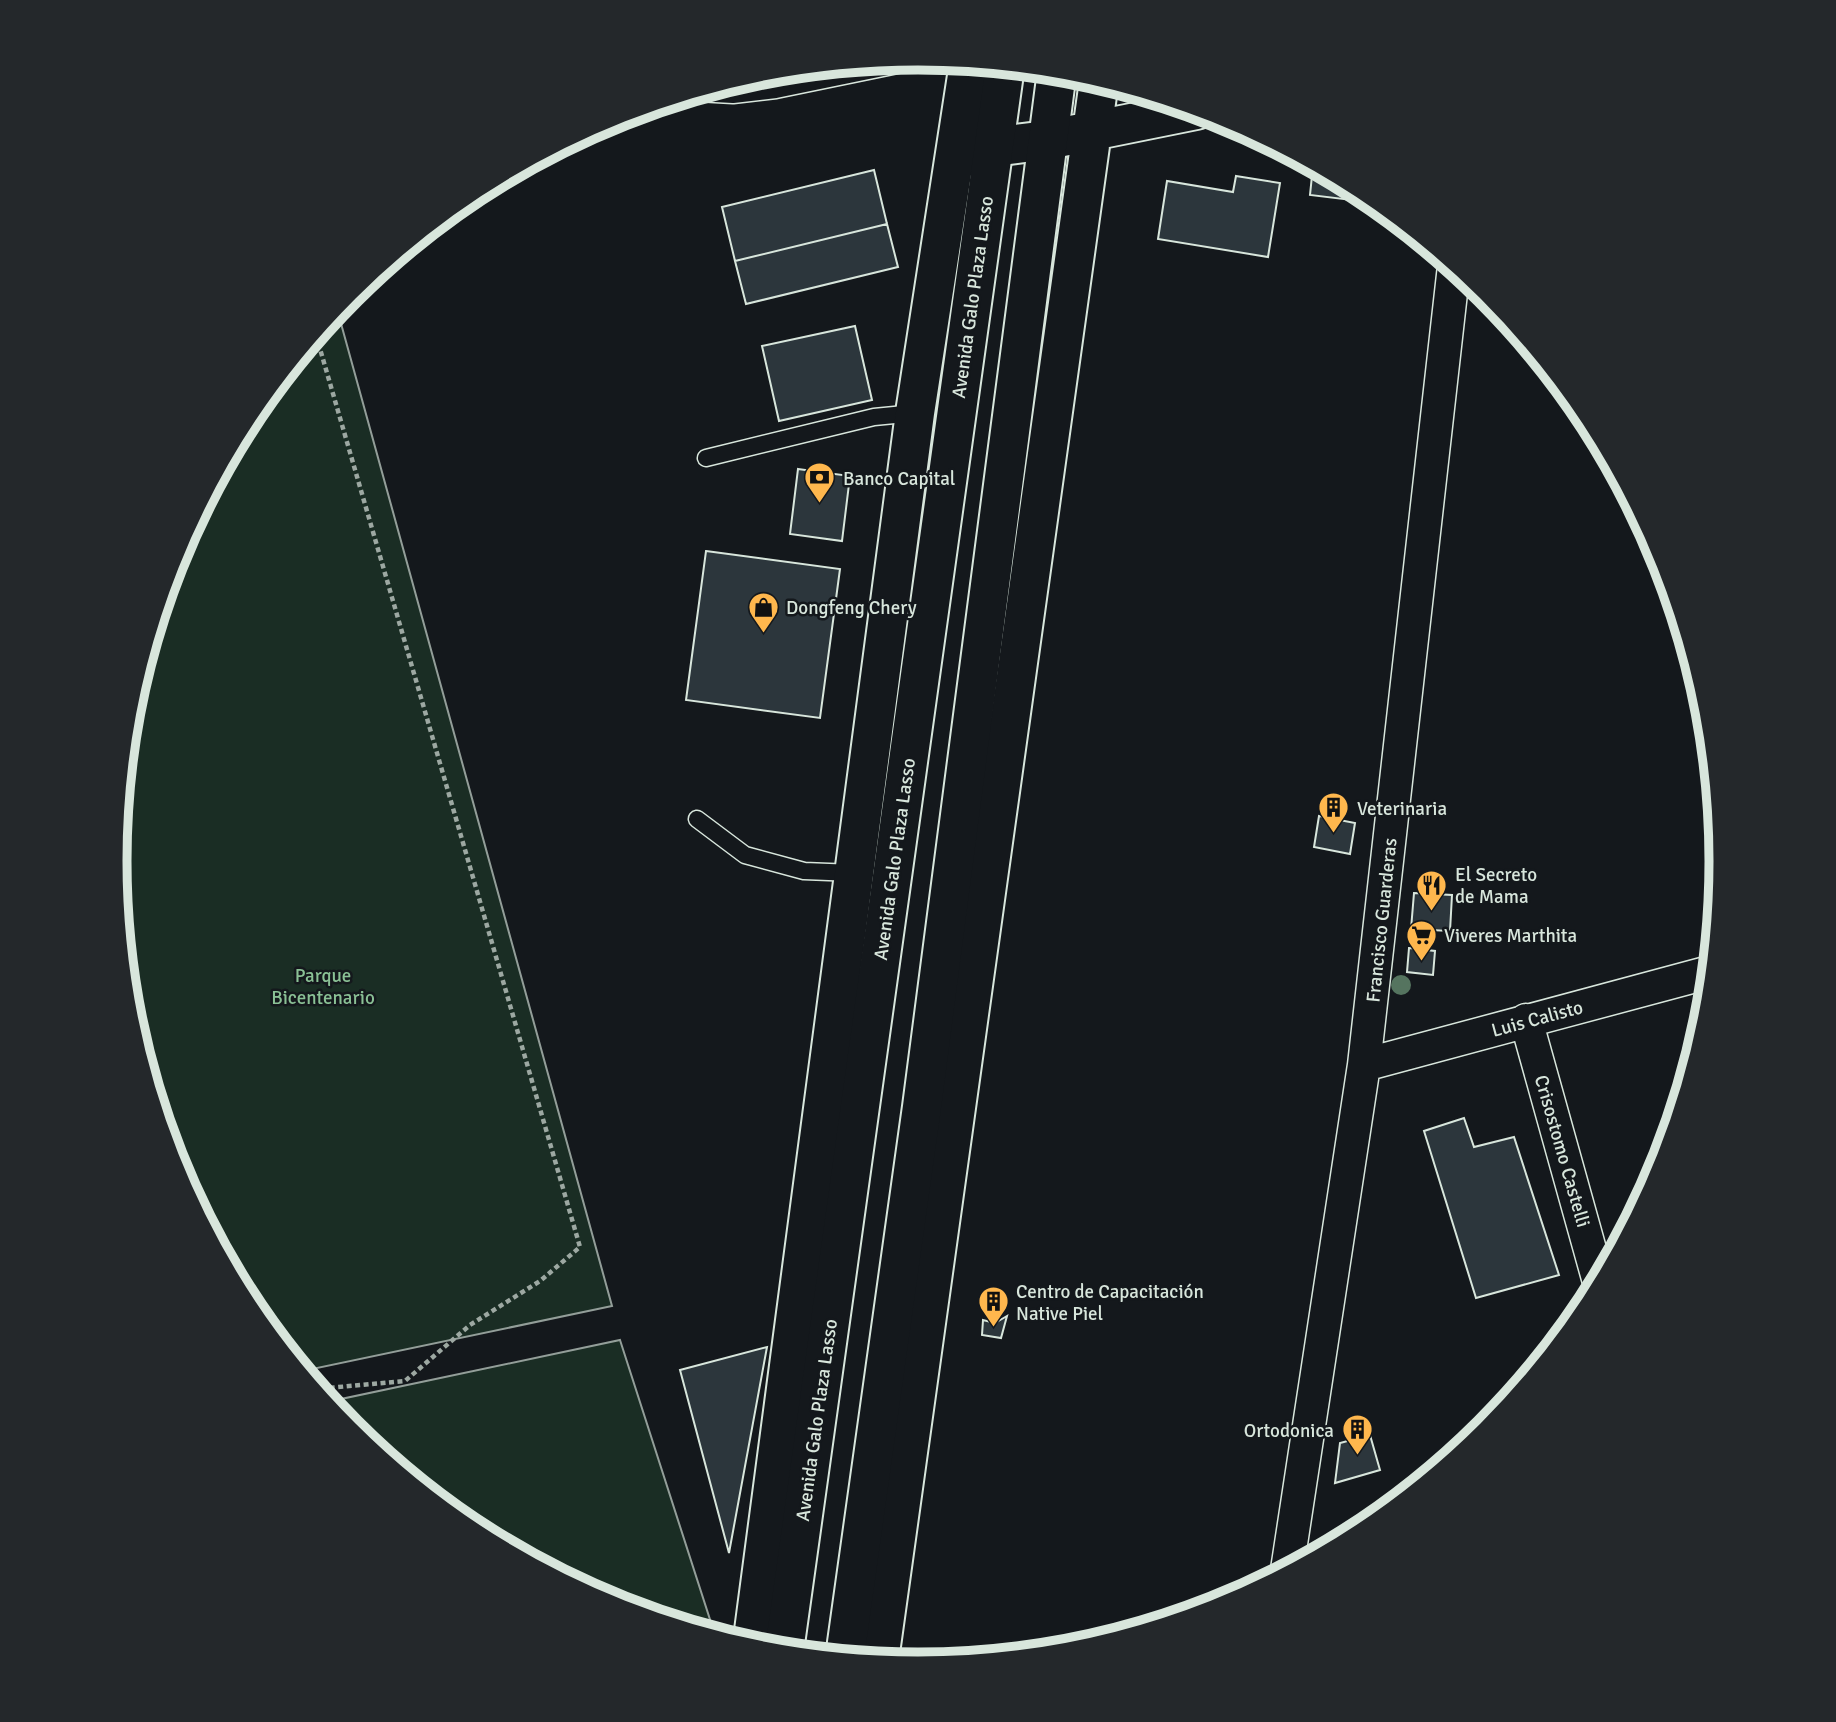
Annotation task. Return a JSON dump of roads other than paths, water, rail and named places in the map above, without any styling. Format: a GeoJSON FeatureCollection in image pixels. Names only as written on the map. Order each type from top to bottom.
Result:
{"type":"FeatureCollection","features":[{"type":"Feature","properties":{"kind":"main road","name":"Avenida Galo Plaza Lasso"},"geometry":{"type":"LineString","coordinates":[[754,1635],[915,413],[968,72]]}},
{"type":"Feature","properties":{"kind":"main road","name":"Avenida Galo Plaza Lasso"},"geometry":{"type":"LineString","coordinates":[[785,1640],[1004,75]]}},
{"type":"Feature","properties":{"kind":"main road"},"geometry":{"type":"LineString","coordinates":[[846,1648],[922,1107],[1055,82]]}},
{"type":"Feature","properties":{"kind":"main road"},"geometry":{"type":"LineString","coordinates":[[880,1651],[1097,91]]}},
{"type":"Feature","properties":{"kind":"main road"},"geometry":{"type":"LineString","coordinates":[[954,157],[993,147],[1047,140],[1177,114]]}},
{"type":"Feature","properties":{"kind":"street","name":"Francisco Guarderas"},"geometry":{"type":"LineString","coordinates":[[1289,1559],[1364,1065],[1453,278]]}},
{"type":"Feature","properties":{"kind":"street","name":"Luis Calisto"},"geometry":{"type":"LineString","coordinates":[[1364,1065],[1700,975]]}},
{"type":"Feature","properties":{"kind":"street","name":"Crisostomo Castelli"},"geometry":{"type":"LineString","coordinates":[[1526,1020],[1596,1268]]}},
{"type":"Feature","properties":{"kind":"lane"},"geometry":{"type":"LineString","coordinates":[[724,94],[776,90],[862,72]]}},
{"type":"Feature","properties":{"kind":"lane"},"geometry":{"type":"LineString","coordinates":[[706,458],[874,417],[915,413]]}},
{"type":"Feature","properties":{"kind":"lane"},"geometry":{"type":"LineString","coordinates":[[698,819],[745,855],[804,871],[854,873]]}},
{"type":"Feature","properties":{"kind":"place","name":"Banco Capital"},"geometry":{"type":"Point","coordinates":[820,505]}},
{"type":"Feature","properties":{"kind":"place","name":"Dongfeng Chery"},"geometry":{"type":"Point","coordinates":[763,634]}},
{"type":"Feature","properties":{"kind":"place","name":"Veterinaria"},"geometry":{"type":"Point","coordinates":[1334,835]}},
{"type":"Feature","properties":{"kind":"place","name":"El Secreto de Mama"},"geometry":{"type":"Point","coordinates":[1432,912]}},
{"type":"Feature","properties":{"kind":"place","name":"Viveres Marthita"},"geometry":{"type":"Point","coordinates":[1421,962]}},
{"type":"Feature","properties":{"kind":"place","name":"Centro de Capacitación Native Piel"},"geometry":{"type":"Point","coordinates":[993,1329]}},
{"type":"Feature","properties":{"kind":"place","name":"Ortodonica"},"geometry":{"type":"Point","coordinates":[1357,1457]}},
{"type":"Feature","properties":{"kind":"park label","name":"Parque Bicentenario"},"geometry":{"type":"Point","coordinates":[323,986]}}]}
